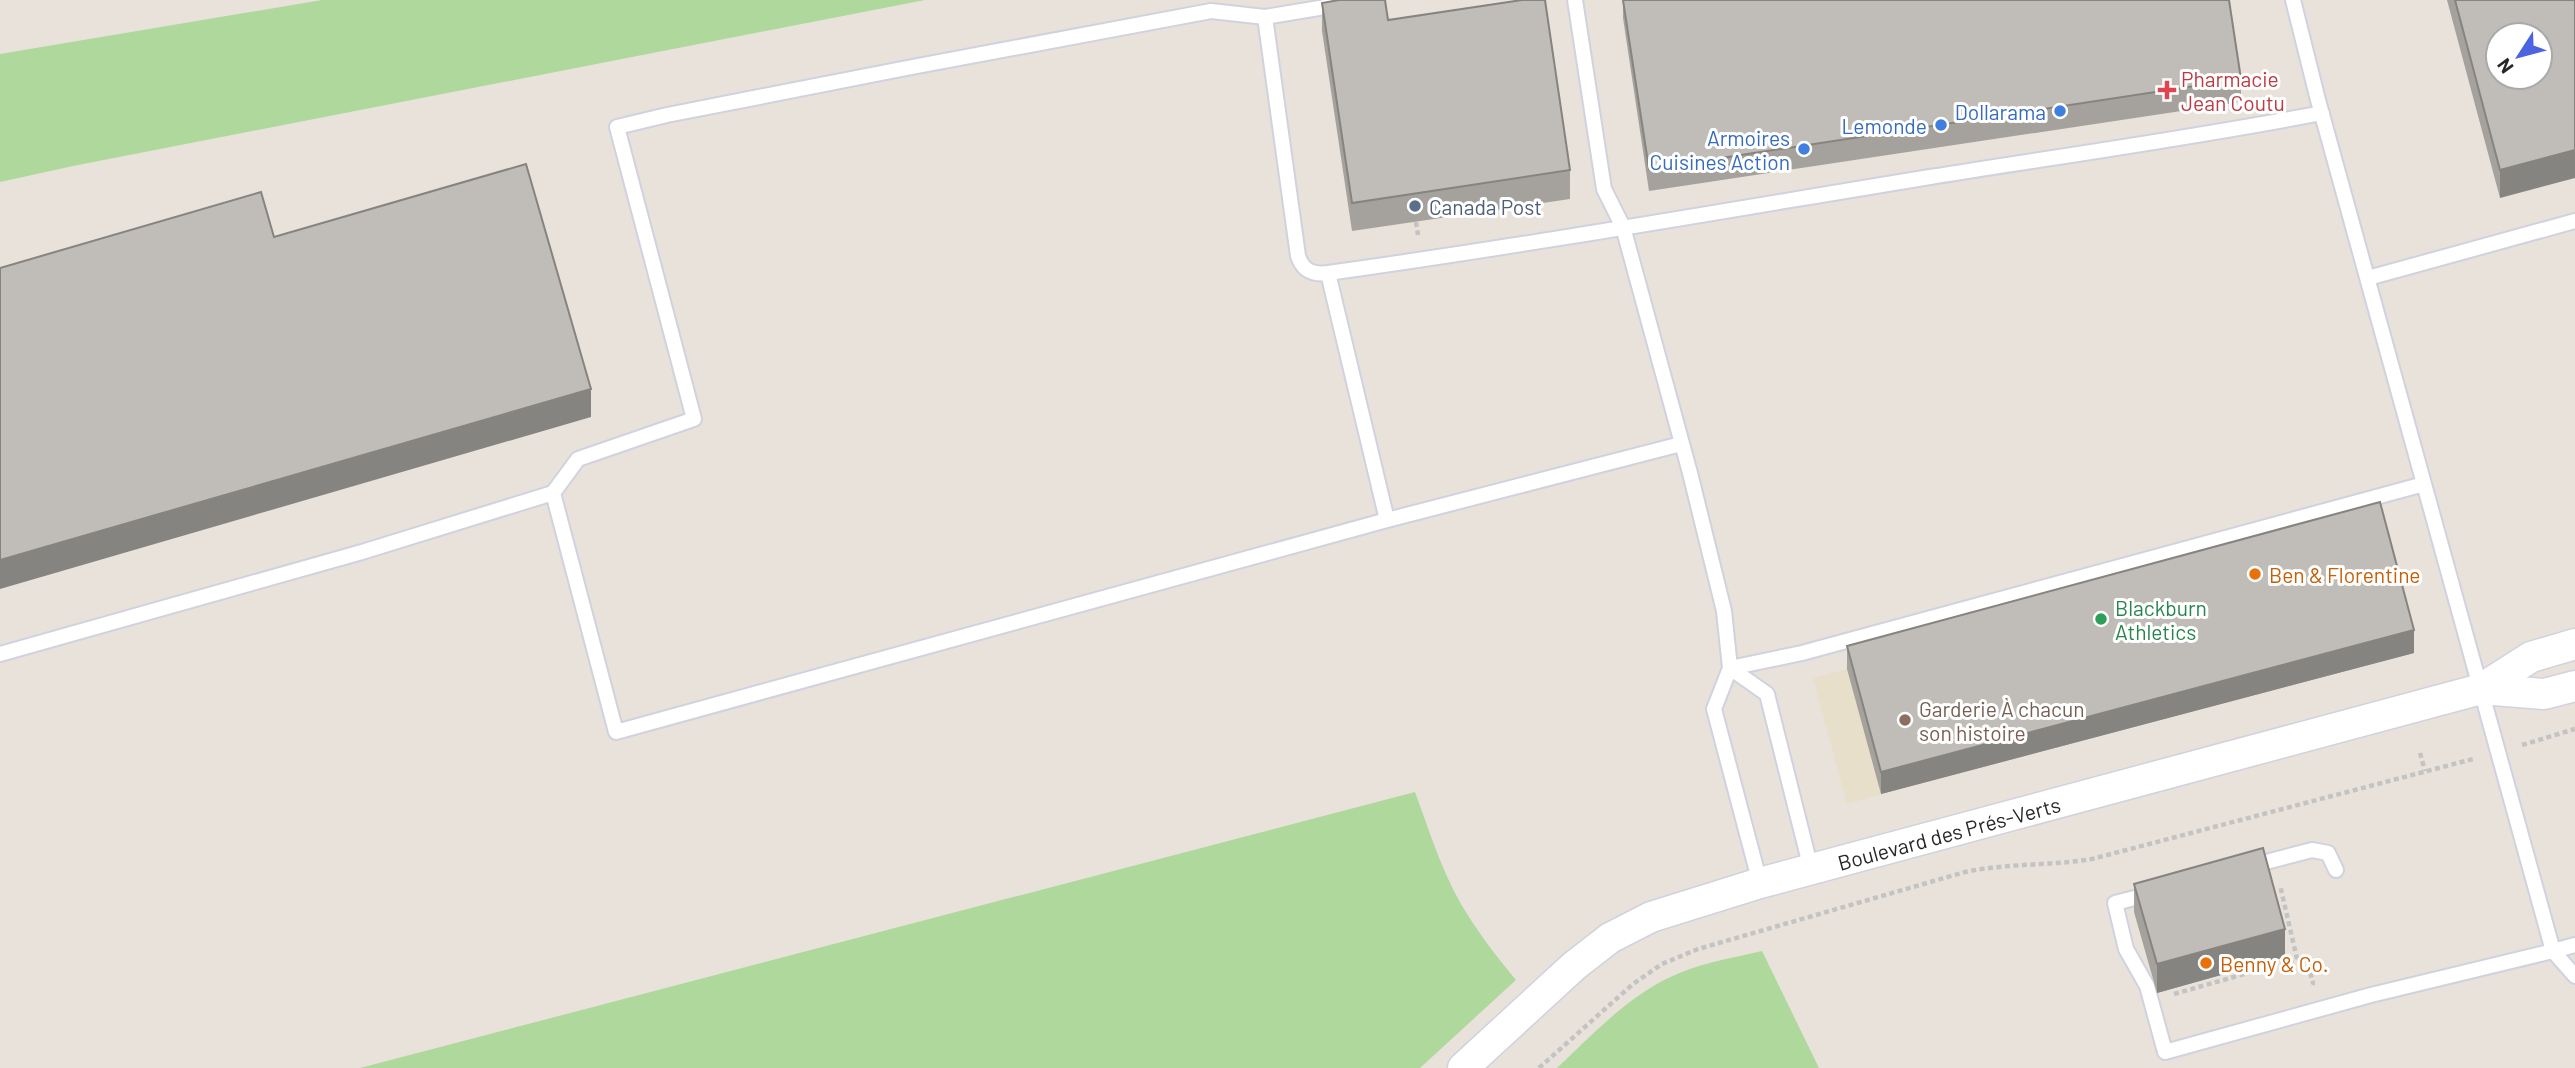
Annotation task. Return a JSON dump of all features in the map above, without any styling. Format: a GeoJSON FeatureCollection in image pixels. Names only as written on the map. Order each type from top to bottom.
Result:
{"type":"FeatureCollection","features":[{"type":"Feature","properties":{"kind":"street","name":"Boulevard des Prés-Verts"},"geometry":{"type":"LineString","coordinates":[[1464,1068],[1574,966],[1610,939],[1651,918],[1760,883],[2481,689],[2531,657],[2575,644]]}},
{"type":"Feature","properties":{"kind":"street","name":"Boulevard des Prés-Verts"},"geometry":{"type":"LineString","coordinates":[[2481,689],[2544,694],[2575,686]]}},
{"type":"Feature","properties":{"kind":"lane"},"geometry":{"type":"LineString","coordinates":[[0,654],[362,552],[553,493],[578,459],[694,419],[617,127],[681,112],[1211,11],[1265,17],[1367,0]]}},
{"type":"Feature","properties":{"kind":"lane"},"geometry":{"type":"LineString","coordinates":[[1575,0],[1604,189],[1623,228],[1724,611],[1730,668],[1714,709],[1760,883]]}},
{"type":"Feature","properties":{"kind":"lane"},"geometry":{"type":"LineString","coordinates":[[2293,0],[2553,951],[2575,976]]}},
{"type":"Feature","properties":{"kind":"lane"},"geometry":{"type":"LineString","coordinates":[[1265,17],[1298,256],[1304,268],[1310,272],[1328,273],[1623,228],[2122,149],[2322,113]]}},
{"type":"Feature","properties":{"kind":"lane"},"geometry":{"type":"LineString","coordinates":[[2368,278],[2575,221]]}},
{"type":"Feature","properties":{"kind":"lane"},"geometry":{"type":"LineString","coordinates":[[1328,273],[1387,520]]}},
{"type":"Feature","properties":{"kind":"lane"},"geometry":{"type":"LineString","coordinates":[[553,493],[615,732],[1387,520],[1682,444]]}},
{"type":"Feature","properties":{"kind":"lane"},"geometry":{"type":"LineString","coordinates":[[1730,668],[1802,653],[2424,484]]}},
{"type":"Feature","properties":{"kind":"lane"},"geometry":{"type":"LineString","coordinates":[[1730,668],[1767,694],[1811,869]]}},
{"type":"Feature","properties":{"kind":"lane"},"geometry":{"type":"LineString","coordinates":[[2234,871],[2312,849],[2328,853],[2336,870]]}},
{"type":"Feature","properties":{"kind":"lane"},"geometry":{"type":"LineString","coordinates":[[2168,889],[2115,903],[2126,949],[2147,986],[2165,1052],[2371,995],[2575,945]]}},
{"type":"Feature","properties":{"kind":"path"},"geometry":{"type":"LineString","coordinates":[[1416,222],[1418,232]]}},
{"type":"Feature","properties":{"kind":"path"},"geometry":{"type":"LineString","coordinates":[[2520,745],[2575,729]]}},
{"type":"Feature","properties":{"kind":"path"},"geometry":{"type":"LineString","coordinates":[[2420,753],[2425,771]]}},
{"type":"Feature","properties":{"kind":"path"},"geometry":{"type":"LineString","coordinates":[[1539,1068],[1633,984],[1662,964],[1698,949],[1994,866],[2092,859],[2471,760]]}},
{"type":"Feature","properties":{"kind":"path"},"geometry":{"type":"LineString","coordinates":[[2277,872],[2297,959]]}},
{"type":"Feature","properties":{"kind":"path"},"geometry":{"type":"LineString","coordinates":[[1778,918],[1781,926]]}},
{"type":"Feature","properties":{"kind":"path"},"geometry":{"type":"LineString","coordinates":[[2170,995],[2209,981],[2306,957],[2313,983],[2322,981]]}},
{"type":"Feature","properties":{"kind":"shaded area","name":"Garderie À chacun son histoire"},"geometry":{"type":"Polygon","coordinates":[[[1963,637],[1998,762],[1847,804],[1813,678],[1963,637]]]}},
{"type":"Feature","properties":{"kind":"green space"},"geometry":{"type":"Polygon","coordinates":[[[322,0],[925,0],[0,182],[0,54],[322,0]]]}},
{"type":"Feature","properties":{"kind":"green space"},"geometry":{"type":"Polygon","coordinates":[[[1415,792],[1454,891],[1487,943],[1516,980],[1420,1068],[360,1068],[1415,792]]]}},
{"type":"Feature","properties":{"kind":"green space"},"geometry":{"type":"Polygon","coordinates":[[[1762,951],[1819,1068],[1557,1068],[1615,1014],[1664,980],[1701,965],[1762,951]]]}},
{"type":"Feature","properties":{"kind":"building"},"geometry":{"type":"Polygon","coordinates":[[[1339,0],[1385,0],[1388,20],[1522,0],[1545,0],[1570,170],[1352,203],[1322,3],[1339,0]]]}},
{"type":"Feature","properties":{"kind":"building"},"geometry":{"type":"Polygon","coordinates":[[[1623,0],[2229,0],[2241,79],[1649,169],[1623,0]]]}},
{"type":"Feature","properties":{"kind":"building"},"geometry":{"type":"Polygon","coordinates":[[[2455,0],[2575,0],[2575,150],[2500,170],[2455,0]]]}},
{"type":"Feature","properties":{"kind":"building"},"geometry":{"type":"Polygon","coordinates":[[[526,164],[591,389],[0,560],[0,268],[261,192],[274,237],[526,164]]]}},
{"type":"Feature","properties":{"kind":"building"},"geometry":{"type":"Polygon","coordinates":[[[2380,502],[2414,630],[1881,772],[1847,646],[2380,502]]]}},
{"type":"Feature","properties":{"kind":"building"},"geometry":{"type":"Polygon","coordinates":[[[2263,848],[2285,929],[2157,964],[2134,884],[2263,848]]]}},
{"type":"Feature","properties":{"kind":"place","name":"Pharmacie Jean Coutu"},"geometry":{"type":"Point","coordinates":[2167,90]}},
{"type":"Feature","properties":{"kind":"place","name":"Dollarama"},"geometry":{"type":"Point","coordinates":[2060,111]}},
{"type":"Feature","properties":{"kind":"place","name":"Lemonde"},"geometry":{"type":"Point","coordinates":[1941,125]}},
{"type":"Feature","properties":{"kind":"place","name":"Armoires Cuisines Action"},"geometry":{"type":"Point","coordinates":[1804,149]}},
{"type":"Feature","properties":{"kind":"place","name":"Canada Post"},"geometry":{"type":"Point","coordinates":[1415,206]}},
{"type":"Feature","properties":{"kind":"place","name":"Ben & Florentine"},"geometry":{"type":"Point","coordinates":[2255,574]}},
{"type":"Feature","properties":{"kind":"place","name":"Blackburn Athletics"},"geometry":{"type":"Point","coordinates":[2101,619]}},
{"type":"Feature","properties":{"kind":"place","name":"Garderie À chacun son histoire"},"geometry":{"type":"Point","coordinates":[1905,720]}},
{"type":"Feature","properties":{"kind":"place","name":"Benny & Co."},"geometry":{"type":"Point","coordinates":[2206,963]}}]}
